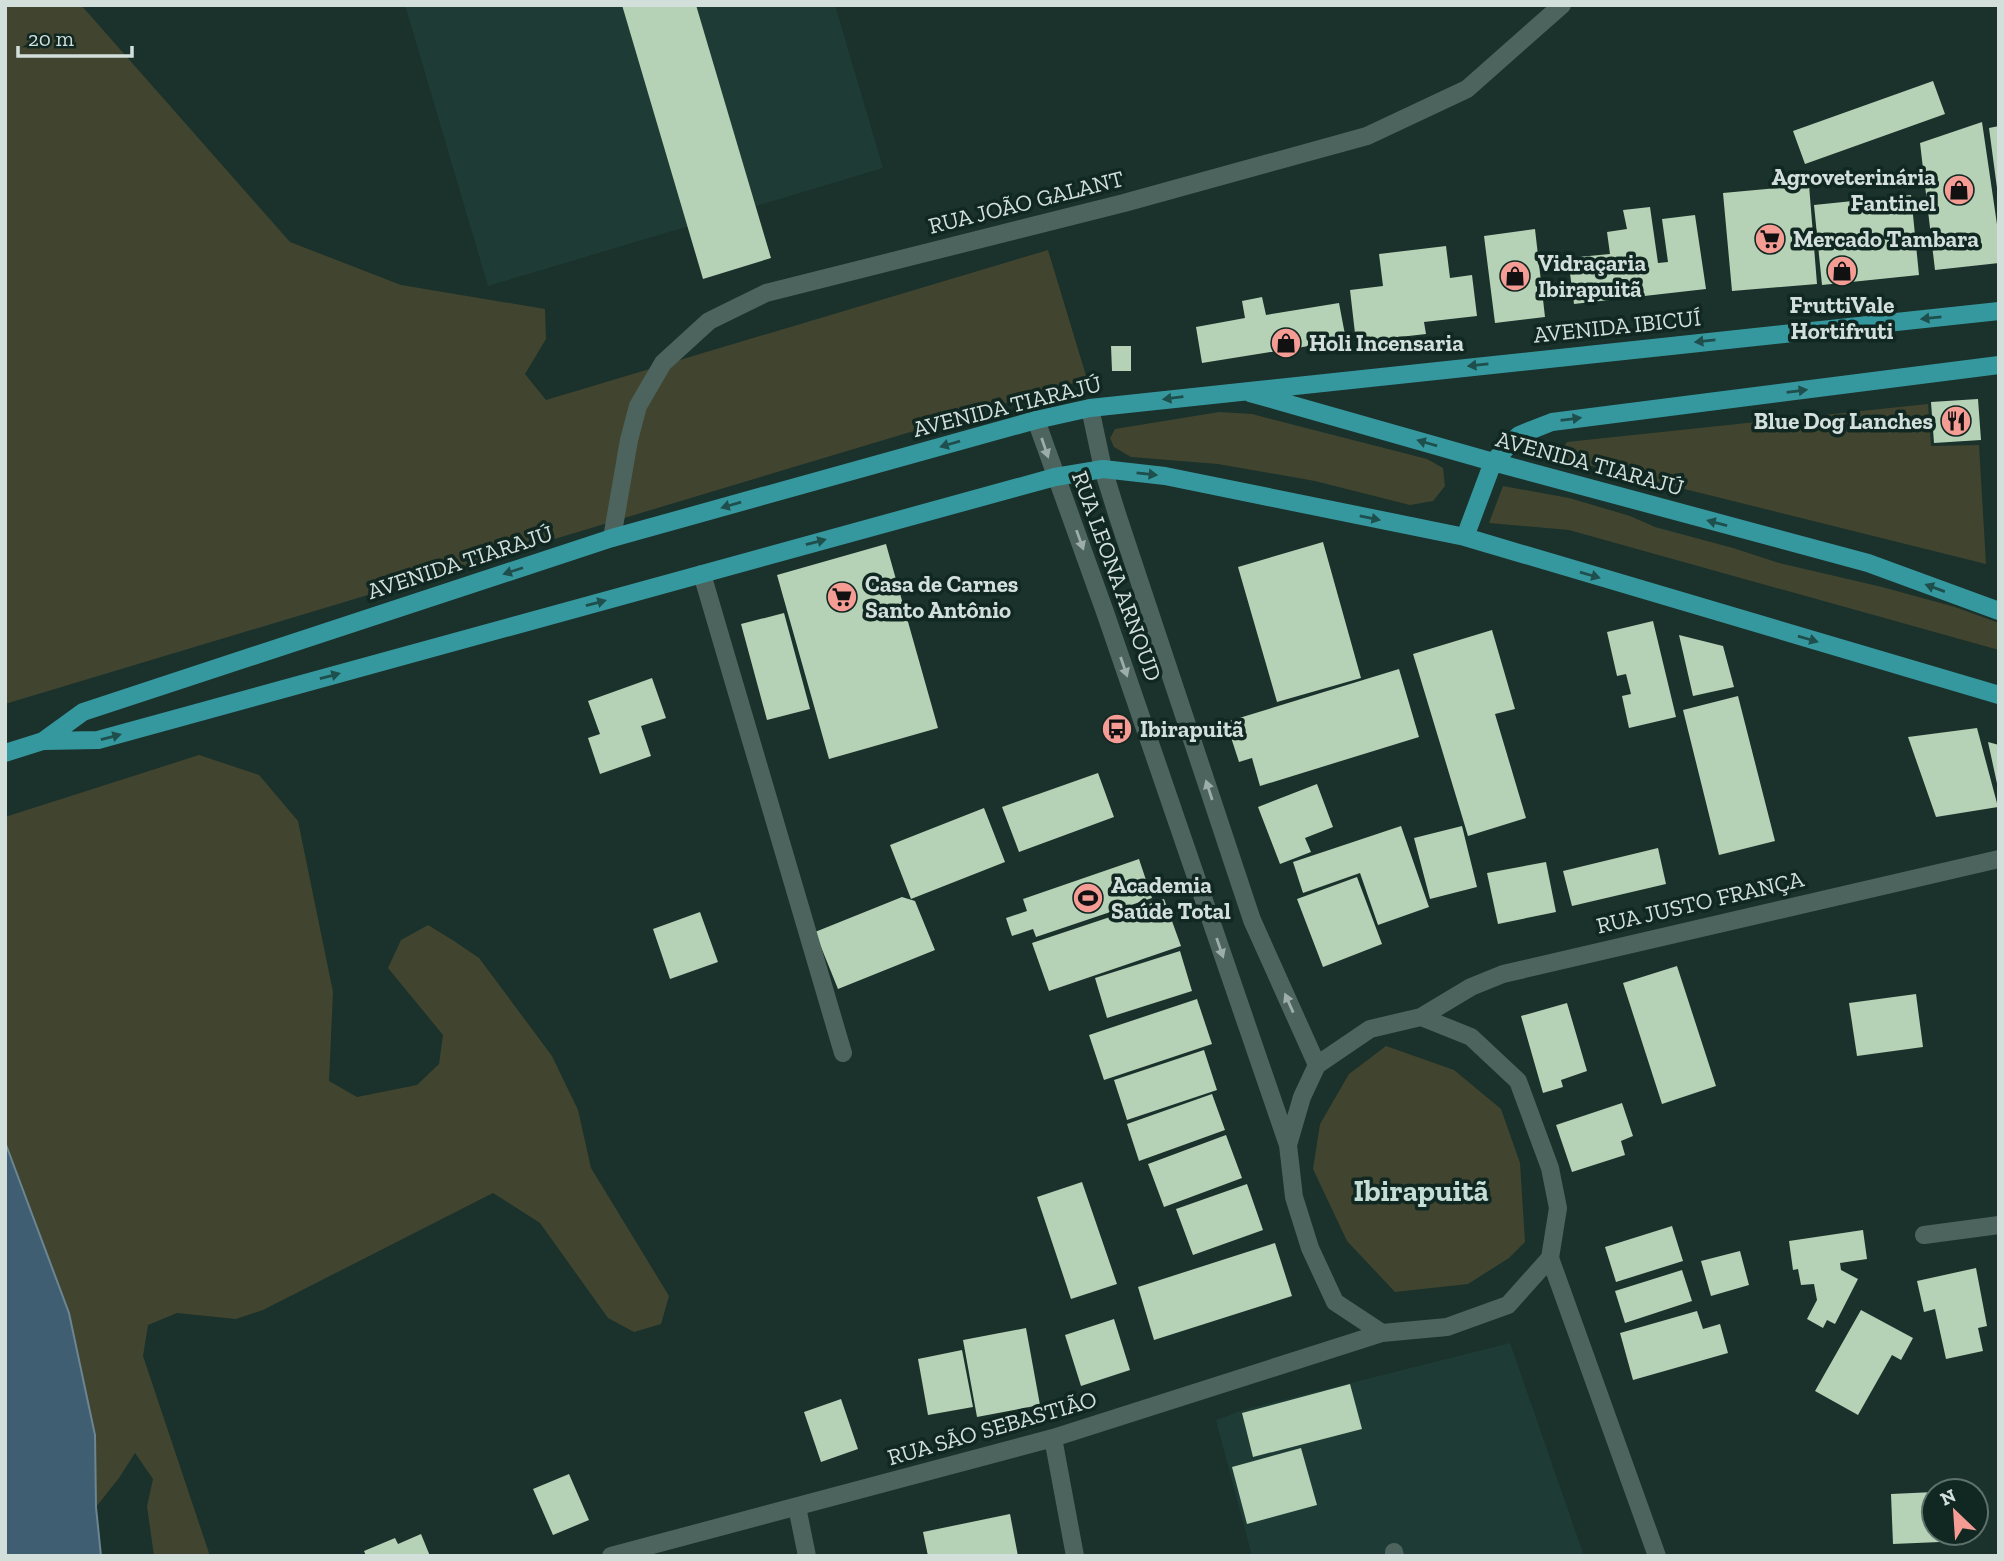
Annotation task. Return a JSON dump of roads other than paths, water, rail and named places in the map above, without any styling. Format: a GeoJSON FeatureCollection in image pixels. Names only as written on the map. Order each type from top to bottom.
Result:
{"type":"FeatureCollection","features":[{"type":"Feature","properties":{"kind":"main road","name":"AVENIDA IBICUÍ"},"geometry":{"type":"LineString","coordinates":[[1240,390],[1999,311]]}},
{"type":"Feature","properties":{"kind":"main road"},"geometry":{"type":"LineString","coordinates":[[1465,537],[1493,462],[1519,435],[1552,422],[1999,365]]}},
{"type":"Feature","properties":{"kind":"main road","name":"AVENIDA TIARAJÚ"},"geometry":{"type":"LineString","coordinates":[[43,741],[83,712],[612,538],[1036,420],[1090,408],[1240,390],[1868,564],[1999,611]]}},
{"type":"Feature","properties":{"kind":"main road","name":"AVENIDA TIARAJÚ"},"geometry":{"type":"LineString","coordinates":[[5,753],[43,741],[98,740],[1055,477],[1103,470],[1165,476],[1465,537],[1999,695]]}},
{"type":"Feature","properties":{"kind":"street","name":"RUA JOÃO GALANT"},"geometry":{"type":"LineString","coordinates":[[612,538],[629,440],[638,406],[663,363],[709,321],[766,293],[1124,203],[1367,136],[1467,89],[1562,5]]}},
{"type":"Feature","properties":{"kind":"street","name":"RUA LEONA ARNOUD"},"geometry":{"type":"LineString","coordinates":[[1090,408],[1103,470],[1252,920],[1317,1065]]}},
{"type":"Feature","properties":{"kind":"street","name":"RUA LEONA ARNOUD"},"geometry":{"type":"LineString","coordinates":[[1036,420],[1105,612],[1288,1145]]}},
{"type":"Feature","properties":{"kind":"street"},"geometry":{"type":"LineString","coordinates":[[702,574],[843,1053]]}},
{"type":"Feature","properties":{"kind":"street","name":"RUA JUSTO FRANÇA"},"geometry":{"type":"LineString","coordinates":[[1317,1065],[1370,1029],[1421,1017],[1471,987],[1503,974],[1999,859]]}},
{"type":"Feature","properties":{"kind":"street"},"geometry":{"type":"LineString","coordinates":[[1421,1017],[1471,1037],[1518,1081],[1550,1168],[1558,1208],[1550,1258],[1657,1556]]}},
{"type":"Feature","properties":{"kind":"street"},"geometry":{"type":"LineString","coordinates":[[1317,1065],[1302,1097],[1288,1145],[1294,1197],[1310,1248],[1335,1301],[1381,1333]]}},
{"type":"Feature","properties":{"kind":"street"},"geometry":{"type":"LineString","coordinates":[[1924,1235],[1999,1225]]}},
{"type":"Feature","properties":{"kind":"street","name":"RUA SÃO SEBASTIÃO"},"geometry":{"type":"LineString","coordinates":[[611,1556],[1053,1438],[1381,1333],[1447,1327],[1508,1305],[1550,1258]]}},
{"type":"Feature","properties":{"kind":"street"},"geometry":{"type":"LineString","coordinates":[[1053,1438],[1075,1556]]}},
{"type":"Feature","properties":{"kind":"street"},"geometry":{"type":"LineString","coordinates":[[797,1507],[807,1556]]}},
{"type":"Feature","properties":{"kind":"water"},"geometry":{"type":"Polygon","coordinates":[[[5,1142],[69,1313],[95,1435],[96,1507],[101,1556],[5,1556],[5,1142]]]}},
{"type":"Feature","properties":{"kind":"place","name":"Agroveterinária Fantinel"},"geometry":{"type":"Point","coordinates":[1959,190]}},
{"type":"Feature","properties":{"kind":"place","name":"Mercado Tambara"},"geometry":{"type":"Point","coordinates":[1770,239]}},
{"type":"Feature","properties":{"kind":"place","name":"FruttiVale Hortifruti"},"geometry":{"type":"Point","coordinates":[1842,271]}},
{"type":"Feature","properties":{"kind":"place","name":"Vidraçaria Ibirapuitã"},"geometry":{"type":"Point","coordinates":[1515,276]}},
{"type":"Feature","properties":{"kind":"place","name":"Holi Incensaria"},"geometry":{"type":"Point","coordinates":[1286,343]}},
{"type":"Feature","properties":{"kind":"place","name":"Blue Dog Lanches"},"geometry":{"type":"Point","coordinates":[1956,421]}},
{"type":"Feature","properties":{"kind":"place","name":"Casa de Carnes Santo Antônio"},"geometry":{"type":"Point","coordinates":[842,597]}},
{"type":"Feature","properties":{"kind":"place","name":"Ibirapuitã"},"geometry":{"type":"Point","coordinates":[1117,729]}},
{"type":"Feature","properties":{"kind":"place","name":"Academia Saúde Total"},"geometry":{"type":"Point","coordinates":[1088,898]}},
{"type":"Feature","properties":{"kind":"district","name":"Ibirapuitã"},"geometry":{"type":"Point","coordinates":[1421,1191]}}]}
